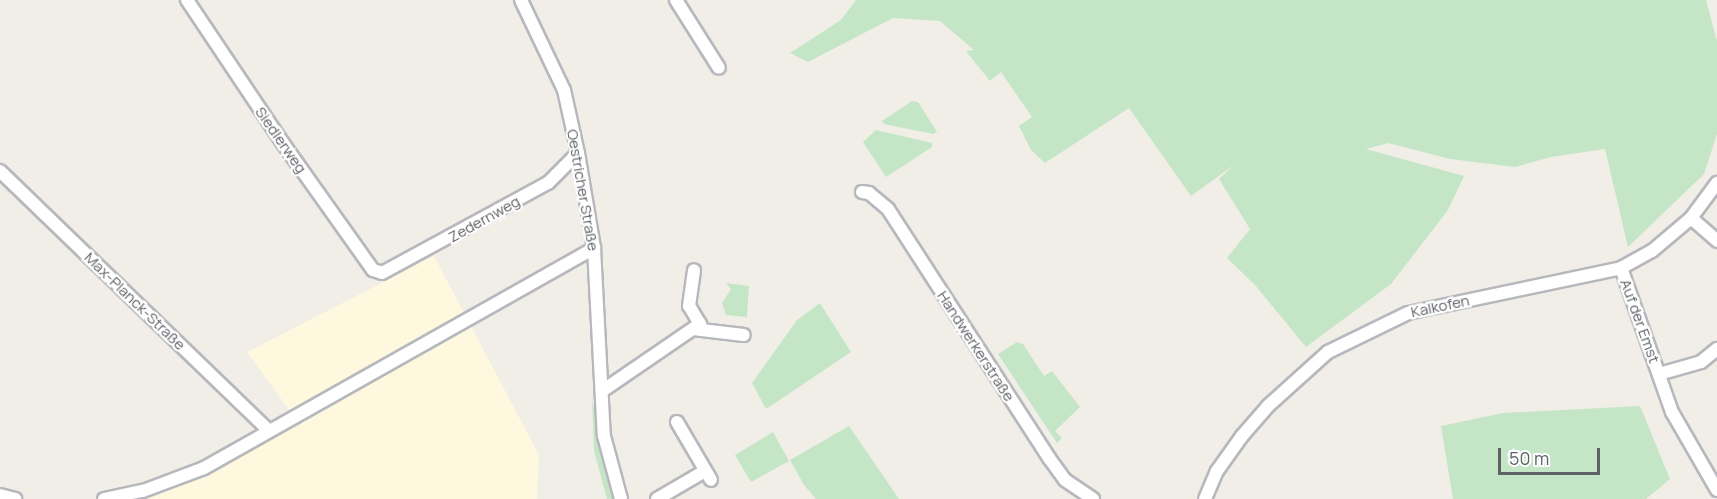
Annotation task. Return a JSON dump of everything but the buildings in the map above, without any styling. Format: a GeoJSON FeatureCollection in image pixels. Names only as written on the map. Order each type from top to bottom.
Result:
{"type":"FeatureCollection","features":[{"type":"Feature","properties":{"kind":"street","name":"Siedlerweg"},"geometry":{"type":"LineString","coordinates":[[187,0],[282,142],[373,270],[382,273]]}},
{"type":"Feature","properties":{"kind":"street","name":"Oestricher Straße"},"geometry":{"type":"LineString","coordinates":[[521,0],[564,90],[578,153],[594,248],[604,436],[621,499]]}},
{"type":"Feature","properties":{"kind":"street"},"geometry":{"type":"LineString","coordinates":[[676,0],[719,68]]}},
{"type":"Feature","properties":{"kind":"street","name":"Zedernweg"},"geometry":{"type":"LineString","coordinates":[[382,273],[548,183],[578,153]]}},
{"type":"Feature","properties":{"kind":"street","name":"Max-Planck-Straße"},"geometry":{"type":"LineString","coordinates":[[0,171],[269,431]]}},
{"type":"Feature","properties":{"kind":"street","name":"Kalkofen"},"geometry":{"type":"LineString","coordinates":[[1205,499],[1217,471],[1268,406],[1328,352],[1374,326],[1437,306],[1621,268],[1652,251],[1691,218],[1717,183]]}},
{"type":"Feature","properties":{"kind":"street","name":"Handwerkerstraße"},"geometry":{"type":"LineString","coordinates":[[861,192],[869,193],[888,209],[1049,458],[1065,480],[1093,499]]}},
{"type":"Feature","properties":{"kind":"street"},"geometry":{"type":"LineString","coordinates":[[1691,218],[1717,241]]}},
{"type":"Feature","properties":{"kind":"street"},"geometry":{"type":"LineString","coordinates":[[104,499],[176,480],[269,431],[594,248]]}},
{"type":"Feature","properties":{"kind":"street","name":"Auf der Emst"},"geometry":{"type":"LineString","coordinates":[[1621,268],[1672,412],[1717,490]]}},
{"type":"Feature","properties":{"kind":"street"},"geometry":{"type":"LineString","coordinates":[[602,391],[700,324],[689,306],[694,270]]}},
{"type":"Feature","properties":{"kind":"street"},"geometry":{"type":"LineString","coordinates":[[693,329],[744,335]]}},
{"type":"Feature","properties":{"kind":"street","name":"Auf der Emst"},"geometry":{"type":"LineString","coordinates":[[1659,374],[1701,362],[1717,349]]}},
{"type":"Feature","properties":{"kind":"street"},"geometry":{"type":"LineString","coordinates":[[657,499],[708,476],[677,422]]}},
{"type":"Feature","properties":{"kind":"street"},"geometry":{"type":"LineString","coordinates":[[0,495],[15,499]]}},
{"type":"Feature","properties":{"kind":"shaded area"},"geometry":{"type":"Polygon","coordinates":[[[434,256],[539,455],[537,499],[114,499],[143,493],[295,418],[247,352],[434,256]]]}},
{"type":"Feature","properties":{"kind":"green space"},"geometry":{"type":"Polygon","coordinates":[[[856,0],[1706,0],[1717,41],[1717,134],[1704,174],[1628,247],[1605,149],[1551,157],[1515,167],[1450,159],[1388,143],[1366,149],[1464,176],[1448,210],[1391,284],[1306,347],[1255,285],[1227,258],[1250,229],[1219,179],[1234,165],[1191,196],[1129,108],[1045,163],[1031,150],[1019,126],[1032,117],[1001,72],[990,81],[966,51],[974,50],[940,21],[893,18],[808,62],[790,53],[841,20],[856,0]]]}},
{"type":"Feature","properties":{"kind":"green space"},"geometry":{"type":"Polygon","coordinates":[[[912,101],[918,102],[937,132],[933,134],[884,124],[882,121],[912,101]]]}},
{"type":"Feature","properties":{"kind":"green space"},"geometry":{"type":"Polygon","coordinates":[[[876,130],[932,143],[932,147],[886,177],[863,142],[876,130]]]}},
{"type":"Feature","properties":{"kind":"green space"},"geometry":{"type":"Polygon","coordinates":[[[726,283],[749,286],[747,317],[726,315],[722,303],[731,289],[726,283]]]}},
{"type":"Feature","properties":{"kind":"green space"},"geometry":{"type":"Polygon","coordinates":[[[820,303],[851,352],[766,409],[752,383],[797,320],[820,303]]]}},
{"type":"Feature","properties":{"kind":"green space"},"geometry":{"type":"Polygon","coordinates":[[[1017,342],[1023,344],[1044,376],[1052,371],[1080,407],[1055,431],[1062,438],[1057,443],[998,354],[1017,342]]]}},
{"type":"Feature","properties":{"kind":"green space"},"geometry":{"type":"Polygon","coordinates":[[[592,398],[603,461],[614,499],[607,499],[594,451],[592,398]]]}},
{"type":"Feature","properties":{"kind":"green space"},"geometry":{"type":"Polygon","coordinates":[[[1640,406],[1670,479],[1646,499],[1453,499],[1441,426],[1503,413],[1640,406]]]}},
{"type":"Feature","properties":{"kind":"green space"},"geometry":{"type":"Polygon","coordinates":[[[849,426],[899,499],[816,499],[804,485],[790,460],[849,426]]]}},
{"type":"Feature","properties":{"kind":"green space"},"geometry":{"type":"Polygon","coordinates":[[[773,432],[789,461],[751,482],[735,455],[773,432]]]}}]}
